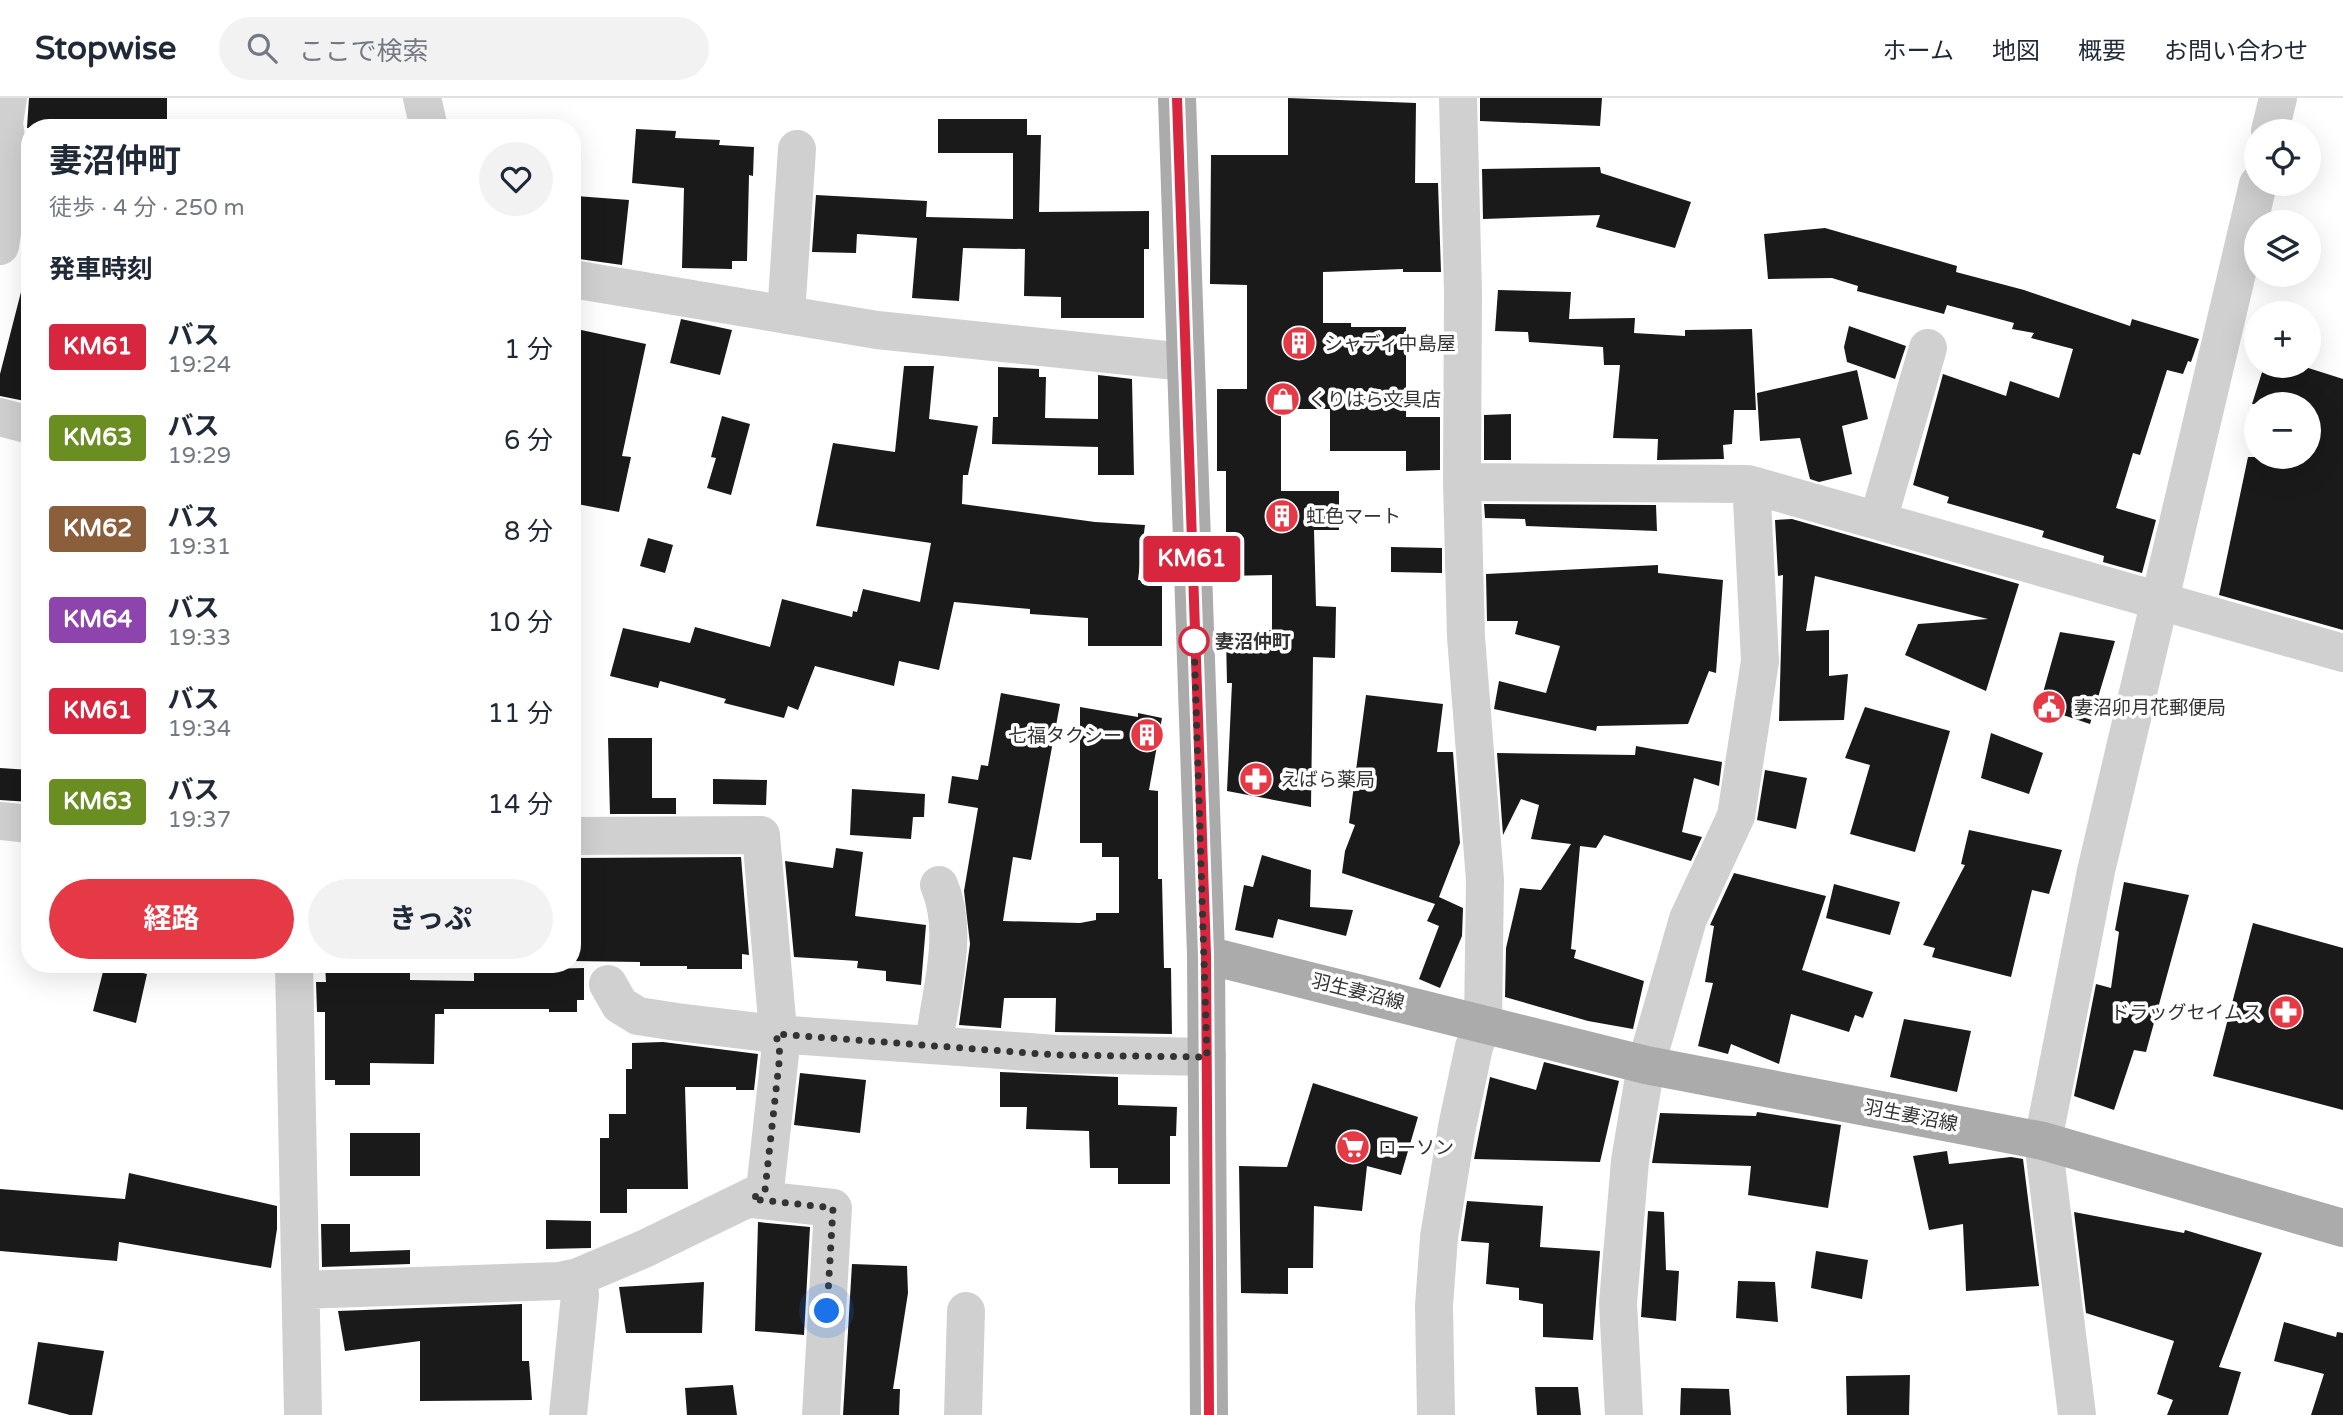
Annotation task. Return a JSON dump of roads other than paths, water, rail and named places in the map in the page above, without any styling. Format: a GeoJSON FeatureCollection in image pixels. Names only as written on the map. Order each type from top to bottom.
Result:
{"type":"FeatureCollection","features":[{"type":"Feature","properties":{"kind":"main road"},"geometry":{"type":"LineString","coordinates":[[1177,98],[1206,955],[1209,1415]]}},
{"type":"Feature","properties":{"kind":"main road","name":"羽生妻沼線"},"geometry":{"type":"LineString","coordinates":[[1206,955],[1646,1065],[2043,1140],[2343,1228]]}},
{"type":"Feature","properties":{"kind":"street"},"geometry":{"type":"LineString","coordinates":[[422,98],[427,119]]}},
{"type":"Feature","properties":{"kind":"street"},"geometry":{"type":"LineString","coordinates":[[1436,1415],[1434,1306],[1439,1237],[1457,1127],[1474,1046],[1483,1023],[1485,880],[1466,637],[1462,482],[1463,292],[1458,98]]}},
{"type":"Feature","properties":{"kind":"street"},"geometry":{"type":"LineString","coordinates":[[2273,119],[2278,98]]}},
{"type":"Feature","properties":{"kind":"street"},"geometry":{"type":"LineString","coordinates":[[0,246],[21,176],[4,120]]}},
{"type":"Feature","properties":{"kind":"street"},"geometry":{"type":"LineString","coordinates":[[786,315],[797,149]]}},
{"type":"Feature","properties":{"kind":"street"},"geometry":{"type":"LineString","coordinates":[[2077,1415],[2043,1140],[2096,871],[2255,196]]}},
{"type":"Feature","properties":{"kind":"street"},"geometry":{"type":"LineString","coordinates":[[581,281],[877,330],[1185,362]]}},
{"type":"Feature","properties":{"kind":"street"},"geometry":{"type":"LineString","coordinates":[[1878,520],[1928,348]]}},
{"type":"Feature","properties":{"kind":"street"},"geometry":{"type":"LineString","coordinates":[[0,417],[21,423]]}},
{"type":"Feature","properties":{"kind":"street"},"geometry":{"type":"LineString","coordinates":[[1462,482],[1748,484],[2343,653]]}},
{"type":"Feature","properties":{"kind":"street"},"geometry":{"type":"LineString","coordinates":[[1623,1415],[1618,1303],[1630,1161],[1646,1065],[1688,919],[1736,816],[1760,661],[1752,500],[1748,484]]}},
{"type":"Feature","properties":{"kind":"street"},"geometry":{"type":"LineString","coordinates":[[0,821],[21,823]]}},
{"type":"Feature","properties":{"kind":"street"},"geometry":{"type":"LineString","coordinates":[[301,1290],[559,1281],[579,1277],[752,1199],[765,1190],[780,1054],[776,1034],[761,835],[581,836]]}},
{"type":"Feature","properties":{"kind":"street"},"geometry":{"type":"LineString","coordinates":[[934,1044],[949,929],[947,904],[939,885]]}},
{"type":"Feature","properties":{"kind":"street"},"geometry":{"type":"LineString","coordinates":[[294,973],[303,1415]]}},
{"type":"Feature","properties":{"kind":"street"},"geometry":{"type":"LineString","coordinates":[[608,984],[620,1005],[638,1016],[776,1034],[1056,1055],[1207,1057]]}},
{"type":"Feature","properties":{"kind":"street"},"geometry":{"type":"LineString","coordinates":[[752,1199],[833,1208],[821,1415]]}},
{"type":"Feature","properties":{"kind":"street"},"geometry":{"type":"LineString","coordinates":[[568,1415],[580,1295],[579,1277]]}},
{"type":"Feature","properties":{"kind":"street"},"geometry":{"type":"LineString","coordinates":[[963,1415],[966,1311]]}},
{"type":"Feature","properties":{"kind":"place","name":"シャディ中島屋"},"geometry":{"type":"Point","coordinates":[1299,343]}},
{"type":"Feature","properties":{"kind":"place","name":"くりはら文具店"},"geometry":{"type":"Point","coordinates":[1283,399]}},
{"type":"Feature","properties":{"kind":"place","name":"虹色マート"},"geometry":{"type":"Point","coordinates":[1282,516]}},
{"type":"Feature","properties":{"kind":"place","name":"妻沼仲町"},"geometry":{"type":"Point","coordinates":[1194,641]}},
{"type":"Feature","properties":{"kind":"place","name":"妻沼卯月花郵便局"},"geometry":{"type":"Point","coordinates":[2049,707]}},
{"type":"Feature","properties":{"kind":"place","name":"七福タクシー"},"geometry":{"type":"Point","coordinates":[1147,735]}},
{"type":"Feature","properties":{"kind":"place","name":"えばら薬局"},"geometry":{"type":"Point","coordinates":[1256,779]}},
{"type":"Feature","properties":{"kind":"place","name":"ドラッグセイムス"},"geometry":{"type":"Point","coordinates":[2286,1012]}},
{"type":"Feature","properties":{"kind":"place","name":"ローソン"},"geometry":{"type":"Point","coordinates":[1353,1147]}}]}
